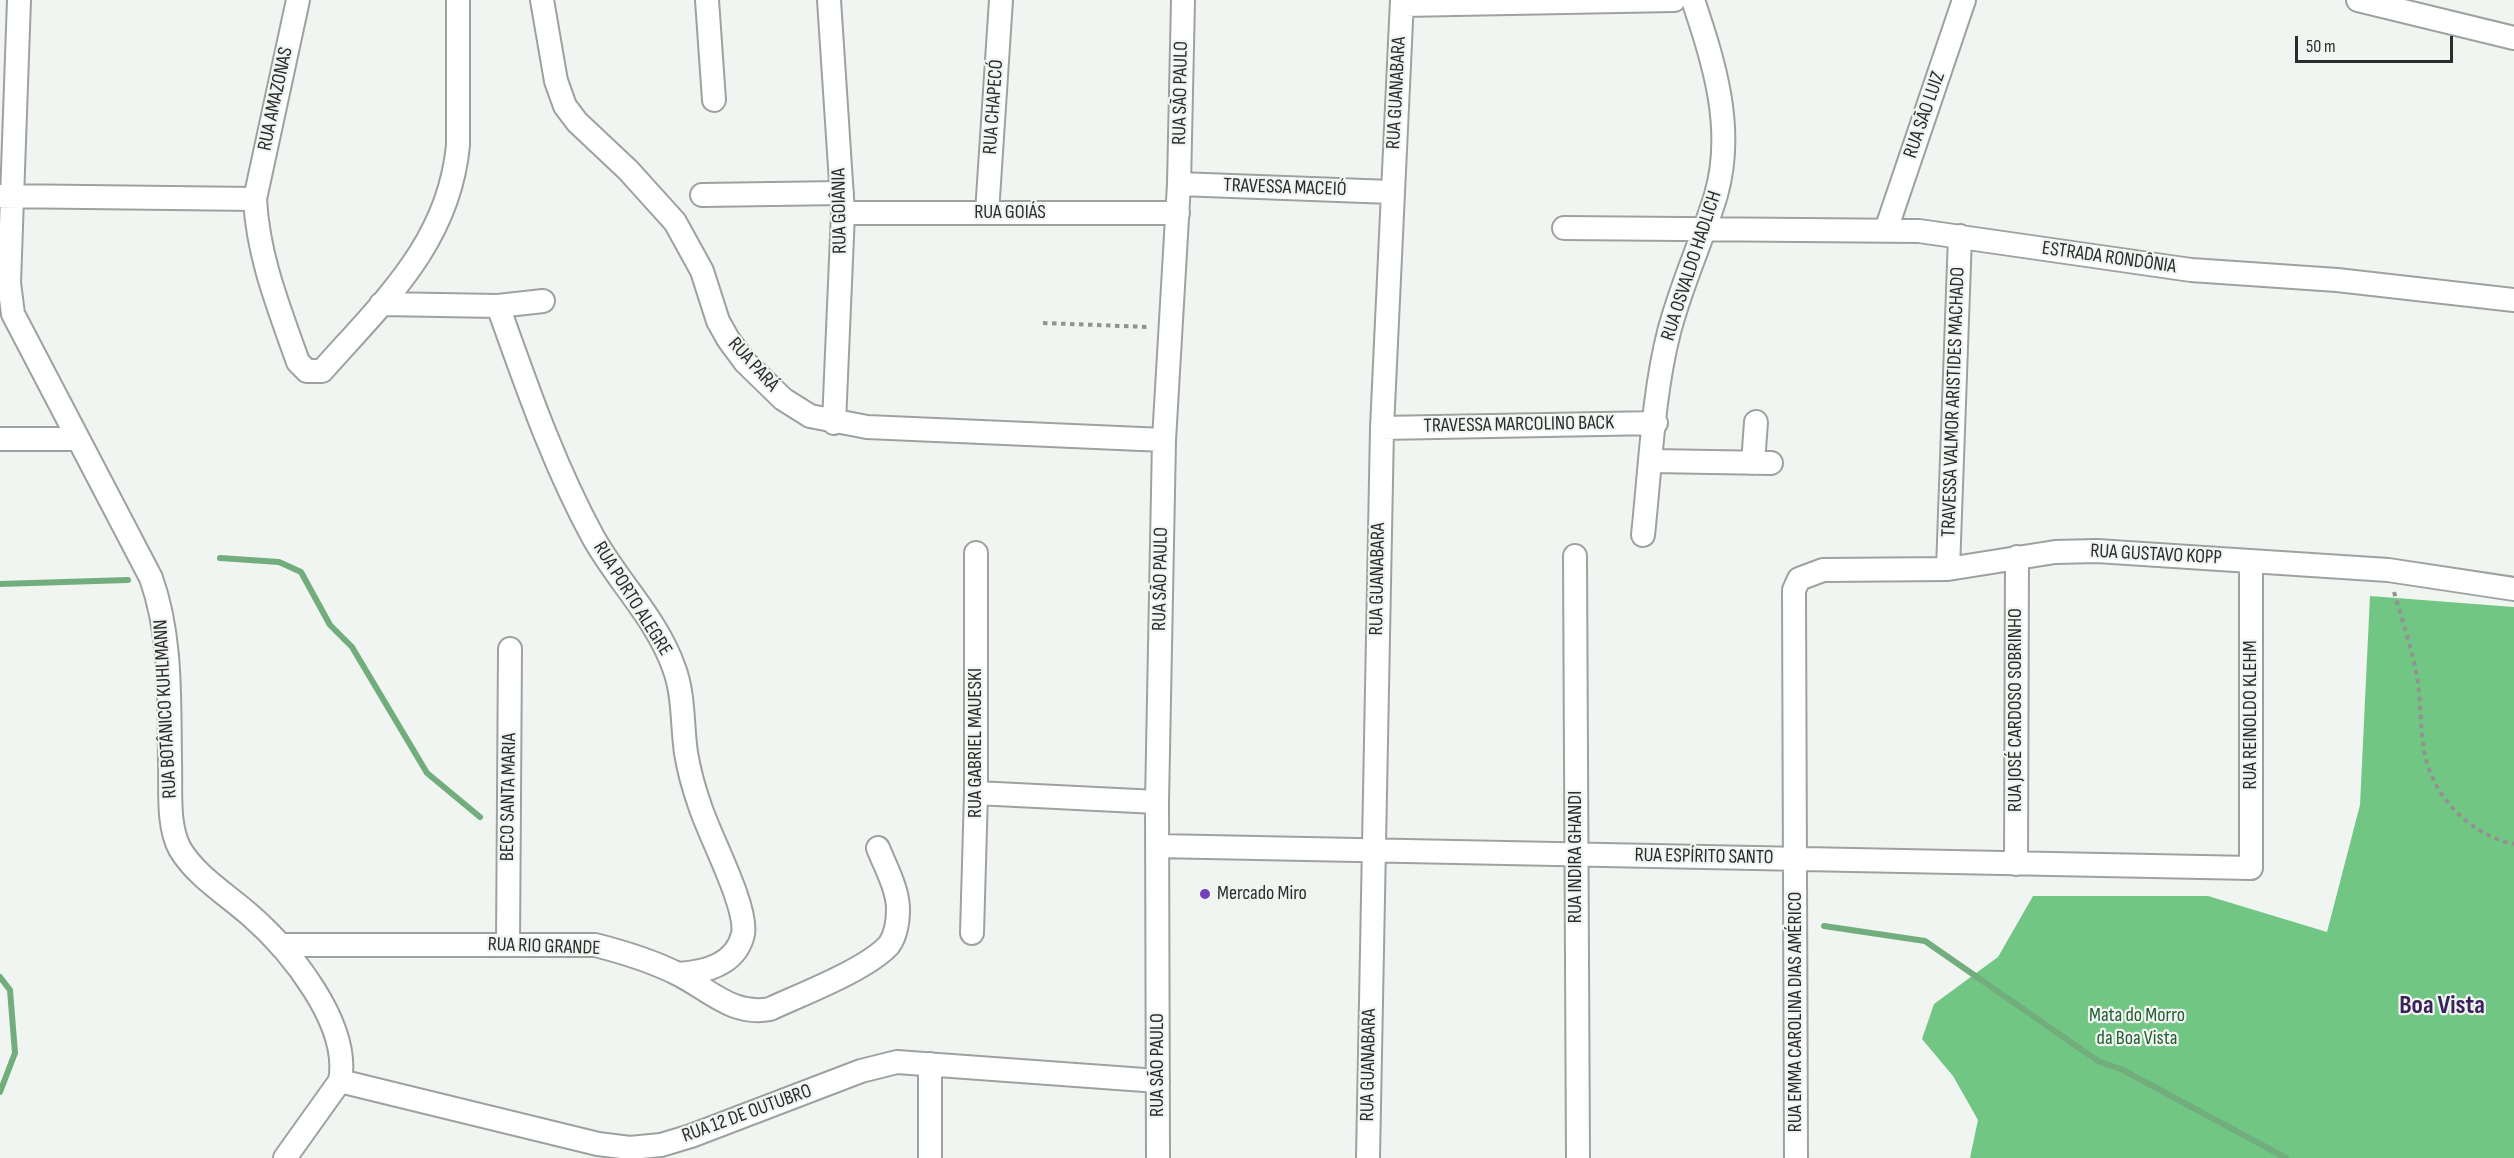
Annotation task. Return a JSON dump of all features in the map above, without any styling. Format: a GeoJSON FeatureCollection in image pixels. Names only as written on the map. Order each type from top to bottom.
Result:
{"type":"FeatureCollection","features":[{"type":"Feature","properties":{"kind":"street","name":"RUA BOTÂNICO KUHLMANN"},"geometry":{"type":"LineString","coordinates":[[19,0],[6,196],[9,283],[13,314],[151,578],[159,600],[168,662],[172,816],[179,847],[202,875],[281,945],[307,981],[333,1026],[340,1047],[343,1066],[340,1081]]}},
{"type":"Feature","properties":{"kind":"street","name":"RUA AMAZONAS"},"geometry":{"type":"LineString","coordinates":[[298,0],[255,199],[257,232],[263,262],[298,362],[307,371],[322,371],[381,304],[427,244],[443,215],[451,189],[458,145],[458,0]]}},
{"type":"Feature","properties":{"kind":"street","name":"RUA PARÁ"},"geometry":{"type":"LineString","coordinates":[[542,0],[556,81],[571,114],[628,170],[675,222],[702,271],[718,321],[745,362],[783,399],[810,416],[834,423],[911,430],[1164,440]]}},
{"type":"Feature","properties":{"kind":"street"},"geometry":{"type":"LineString","coordinates":[[707,0],[714,100]]}},
{"type":"Feature","properties":{"kind":"street","name":"RUA GOIÂNIA"},"geometry":{"type":"LineString","coordinates":[[829,0],[842,203],[834,423]]}},
{"type":"Feature","properties":{"kind":"street","name":"RUA CHAPECÓ"},"geometry":{"type":"LineString","coordinates":[[987,213],[1001,0]]}},
{"type":"Feature","properties":{"kind":"street","name":"RUA SÃO PAULO"},"geometry":{"type":"LineString","coordinates":[[1158,1158],[1157,802],[1164,440],[1178,213],[1183,0]]}},
{"type":"Feature","properties":{"kind":"street"},"geometry":{"type":"LineString","coordinates":[[1402,2],[1674,0]]}},
{"type":"Feature","properties":{"kind":"street","name":"RUA OSVALDO HADLICH"},"geometry":{"type":"LineString","coordinates":[[1643,535],[1669,331],[1721,173],[1724,149],[1723,116],[1712,56],[1693,0]]}},
{"type":"Feature","properties":{"kind":"street","name":"RUA SÃO LUIZ"},"geometry":{"type":"LineString","coordinates":[[1886,230],[1964,0]]}},
{"type":"Feature","properties":{"kind":"street"},"geometry":{"type":"LineString","coordinates":[[2358,0],[2390,4],[2514,38]]}},
{"type":"Feature","properties":{"kind":"street","name":"RUA GUANABARA"},"geometry":{"type":"LineString","coordinates":[[1368,1158],[1372,850],[1382,428],[1391,192],[1402,2]]}},
{"type":"Feature","properties":{"kind":"street","name":"TRAVESSA MACEIÓ"},"geometry":{"type":"LineString","coordinates":[[1179,184],[1391,192]]}},
{"type":"Feature","properties":{"kind":"street","name":"RUA GOIÁS"},"geometry":{"type":"LineString","coordinates":[[702,195],[987,213],[1178,213]]}},
{"type":"Feature","properties":{"kind":"street"},"geometry":{"type":"LineString","coordinates":[[6,196],[255,199]]}},
{"type":"Feature","properties":{"kind":"street","name":"ESTRADA RONDÔNIA"},"geometry":{"type":"LineString","coordinates":[[1564,228],[1886,230],[1960,236],[2191,270],[2337,280],[2514,300]]}},
{"type":"Feature","properties":{"kind":"street","name":"TRAVESSA VALMOR ARISTIDES MACHADO"},"geometry":{"type":"LineString","coordinates":[[1948,569],[1960,236]]}},
{"type":"Feature","properties":{"kind":"street"},"geometry":{"type":"LineString","coordinates":[[381,304],[498,306],[543,301]]}},
{"type":"Feature","properties":{"kind":"street","name":"RUA PORTO ALEGRE"},"geometry":{"type":"LineString","coordinates":[[498,306],[532,400],[576,506],[614,570],[654,626],[675,670],[686,755],[693,783],[735,896],[743,931],[740,945],[718,966],[703,972],[679,974]]}},
{"type":"Feature","properties":{"kind":"street"},"geometry":{"type":"LineString","coordinates":[[1652,461],[1762,463],[1756,422]]}},
{"type":"Feature","properties":{"kind":"street","name":"TRAVESSA MARCOLINO BACK"},"geometry":{"type":"LineString","coordinates":[[1382,428],[1656,423]]}},
{"type":"Feature","properties":{"kind":"street"},"geometry":{"type":"LineString","coordinates":[[0,439],[78,439]]}},
{"type":"Feature","properties":{"kind":"street","name":"RUA GUSTAVO KOPP"},"geometry":{"type":"LineString","coordinates":[[1799,579],[1823,570],[1948,569],[2055,552],[2097,551],[2388,570],[2457,578],[2514,589]]}},
{"type":"Feature","properties":{"kind":"street","name":"RUA GABRIEL MAUESKI"},"geometry":{"type":"LineString","coordinates":[[972,933],[976,793],[976,553]]}},
{"type":"Feature","properties":{"kind":"street","name":"RUA INDIRA GHANDI"},"geometry":{"type":"LineString","coordinates":[[1575,556],[1578,1158]]}},
{"type":"Feature","properties":{"kind":"street","name":"RUA JOSÉ CARDOSO SOBRINHO"},"geometry":{"type":"LineString","coordinates":[[2016,864],[2017,557]]}},
{"type":"Feature","properties":{"kind":"street","name":"RUA REINOLDO KLEHM"},"geometry":{"type":"LineString","coordinates":[[2251,868],[2252,561]]}},
{"type":"Feature","properties":{"kind":"street"},"geometry":{"type":"LineString","coordinates":[[2457,578],[2514,575]]}},
{"type":"Feature","properties":{"kind":"street","name":"RUA EMMA CAROLINA DIAS AMÉRICO"},"geometry":{"type":"LineString","coordinates":[[1796,1158],[1794,590],[1799,579]]}},
{"type":"Feature","properties":{"kind":"street","name":"BECO SANTA MARIA"},"geometry":{"type":"LineString","coordinates":[[508,945],[510,649]]}},
{"type":"Feature","properties":{"kind":"street"},"geometry":{"type":"LineString","coordinates":[[976,793],[1157,802]]}},
{"type":"Feature","properties":{"kind":"street","name":"RUA ESPÍRITO SANTO"},"geometry":{"type":"LineString","coordinates":[[1157,846],[2251,868]]}},
{"type":"Feature","properties":{"kind":"street","name":"RUA RIO GRANDE"},"geometry":{"type":"LineString","coordinates":[[281,945],[595,945],[633,956],[679,974],[724,1002],[741,1010],[755,1012],[770,1009],[877,955],[890,943],[897,928],[898,907],[878,848]]}},
{"type":"Feature","properties":{"kind":"street","name":"RUA 12 DE OUTUBRO"},"geometry":{"type":"LineString","coordinates":[[340,1081],[598,1144],[630,1148],[661,1145],[691,1136],[881,1064],[897,1062],[930,1064],[1158,1081]]}},
{"type":"Feature","properties":{"kind":"street"},"geometry":{"type":"LineString","coordinates":[[930,1064],[930,1158]]}},
{"type":"Feature","properties":{"kind":"street"},"geometry":{"type":"LineString","coordinates":[[285,1158],[340,1081]]}},
{"type":"Feature","properties":{"kind":"path"},"geometry":{"type":"LineString","coordinates":[[1043,323],[1171,327]]}},
{"type":"Feature","properties":{"kind":"path"},"geometry":{"type":"LineString","coordinates":[[2388,570],[2417,675],[2427,762],[2435,785],[2462,818],[2480,831],[2514,844]]}},
{"type":"Feature","properties":{"kind":"green space","name":"Mata do Morro da Boa Vista"},"geometry":{"type":"Polygon","coordinates":[[[2370,596],[2514,607],[2514,1158],[1970,1158],[1978,1120],[1953,1076],[1922,1039],[1934,1004],[1998,957],[2033,896],[2208,896],[2327,932],[2360,805],[2370,596]]]}},
{"type":"Feature","properties":{"kind":"waterway"},"geometry":{"type":"LineString","coordinates":[[220,558],[279,562],[301,572],[330,625],[352,647],[427,773],[480,817]]}},
{"type":"Feature","properties":{"kind":"waterway"},"geometry":{"type":"LineString","coordinates":[[0,584],[128,580]]}},
{"type":"Feature","properties":{"kind":"waterway"},"geometry":{"type":"LineString","coordinates":[[1824,926],[1925,941],[2098,1061],[2123,1070],[2286,1158]]}},
{"type":"Feature","properties":{"kind":"waterway"},"geometry":{"type":"LineString","coordinates":[[0,977],[10,990],[15,1053],[0,1092]]}},
{"type":"Feature","properties":{"kind":"place","name":"Mercado Miro"},"geometry":{"type":"Point","coordinates":[1205,894]}},
{"type":"Feature","properties":{"kind":"district","name":"Boa Vista"},"geometry":{"type":"Point","coordinates":[2442,1006]}}]}
